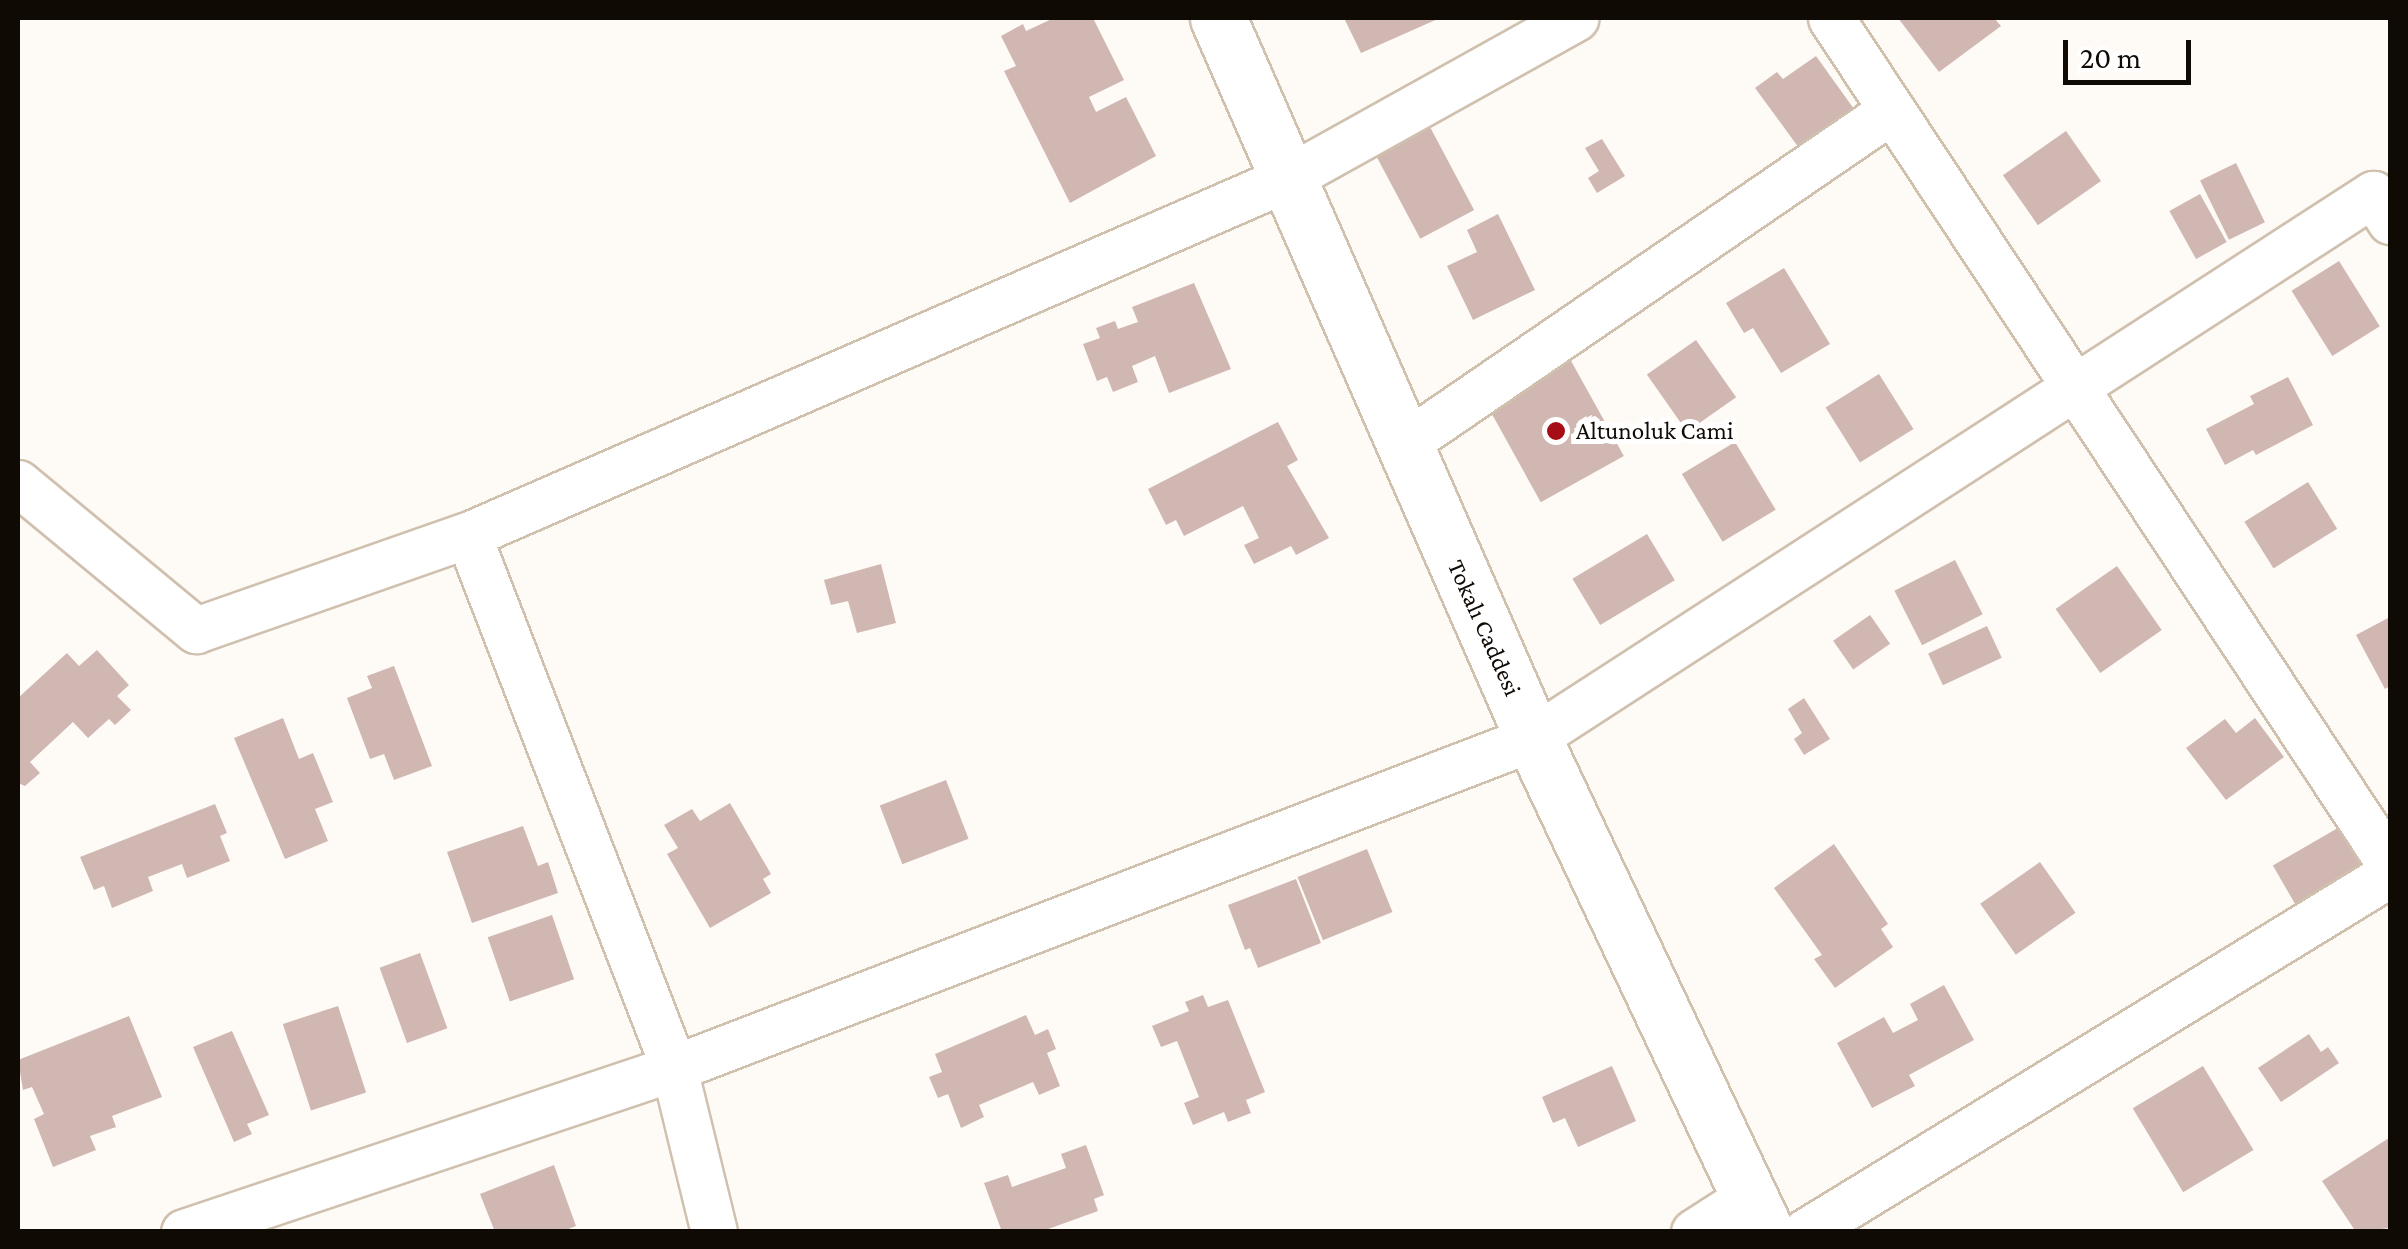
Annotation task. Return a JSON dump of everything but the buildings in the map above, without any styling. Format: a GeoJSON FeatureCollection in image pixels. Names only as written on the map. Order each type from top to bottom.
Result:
{"type":"FeatureCollection","features":[{"type":"Feature","properties":{"kind":"street","name":"Tokalı Caddesi"},"geometry":{"type":"LineString","coordinates":[[1218,18],[1533,738],[1758,1214]]}},
{"type":"Feature","properties":{"kind":"street"},"geometry":{"type":"LineString","coordinates":[[18,483],[196,630],[468,535],[1288,178],[1575,18]]}},
{"type":"Feature","properties":{"kind":"street"},"geometry":{"type":"LineString","coordinates":[[1831,18],[2390,864]]}},
{"type":"Feature","properties":{"kind":"street"},"geometry":{"type":"LineString","coordinates":[[1404,444],[1892,110]]}},
{"type":"Feature","properties":{"kind":"street"},"geometry":{"type":"LineString","coordinates":[[184,1232],[674,1068],[1533,738],[2373,194],[2390,221]]}},
{"type":"Feature","properties":{"kind":"street"},"geometry":{"type":"LineString","coordinates":[[468,535],[674,1068],[714,1232]]}},
{"type":"Feature","properties":{"kind":"street"},"geometry":{"type":"LineString","coordinates":[[1805,1232],[2390,874]]}},
{"type":"Feature","properties":{"kind":"street"},"geometry":{"type":"LineString","coordinates":[[1694,1232],[1758,1214]]}},
{"type":"Feature","properties":{"kind":"place","name":"Altunoluk Cami"},"geometry":{"type":"Point","coordinates":[1556,431]}}]}
